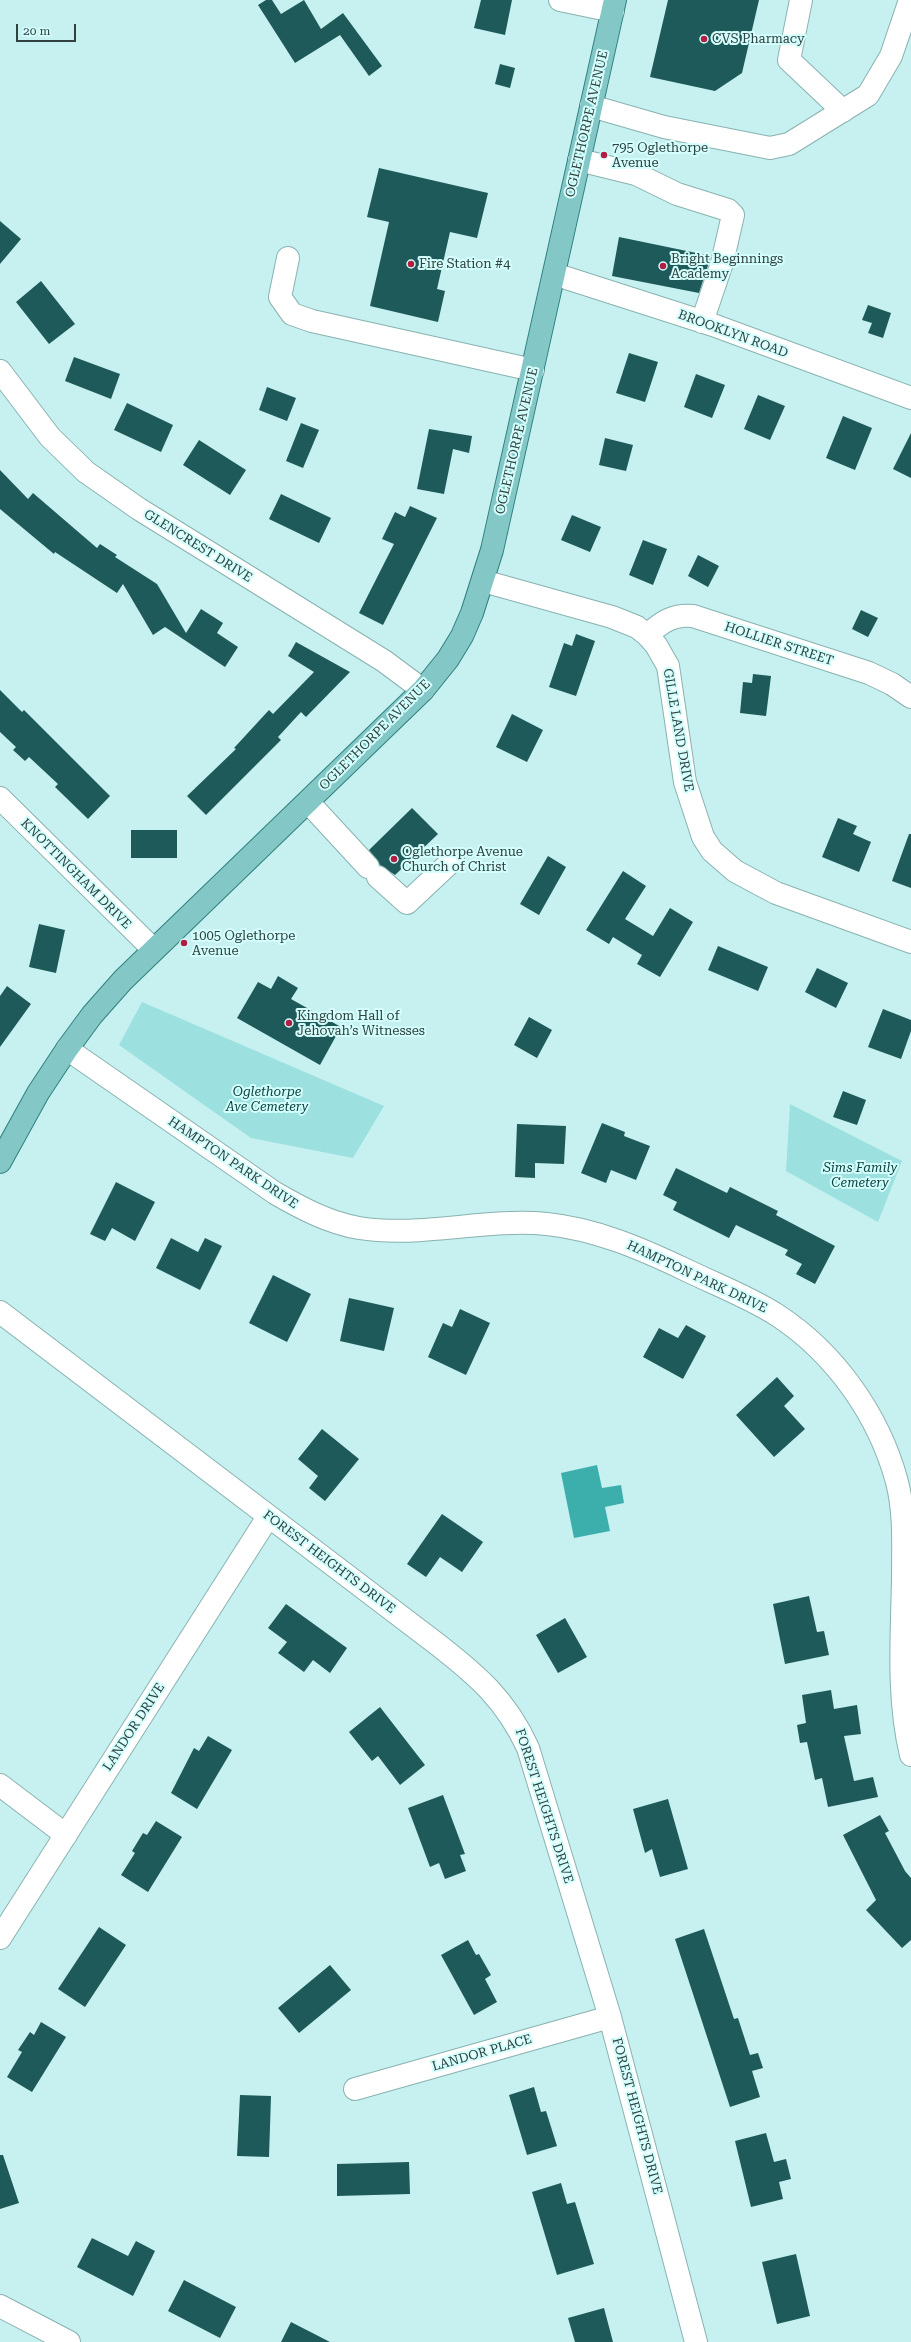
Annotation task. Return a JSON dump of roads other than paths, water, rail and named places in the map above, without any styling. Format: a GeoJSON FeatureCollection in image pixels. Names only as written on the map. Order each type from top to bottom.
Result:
{"type":"FeatureCollection","features":[{"type":"Feature","properties":{"kind":"main road","name":"OGLETHORPE AVENUE"},"geometry":{"type":"LineString","coordinates":[[0,1162],[38,1094],[67,1049],[92,1015],[153,949],[308,802],[423,690],[448,659],[462,636],[483,580],[533,370],[614,5]]}},
{"type":"Feature","properties":{"kind":"street"},"geometry":{"type":"LineString","coordinates":[[560,0],[614,5]]}},
{"type":"Feature","properties":{"kind":"street"},"geometry":{"type":"LineString","coordinates":[[801,0],[789,60],[843,110]]}},
{"type":"Feature","properties":{"kind":"street"},"geometry":{"type":"LineString","coordinates":[[591,106],[664,127],[770,148],[789,144],[868,95],[891,56],[910,0]]}},
{"type":"Feature","properties":{"kind":"street"},"geometry":{"type":"LineString","coordinates":[[579,160],[636,174],[677,194],[728,210],[733,216],[722,263],[702,322]]}},
{"type":"Feature","properties":{"kind":"street"},"geometry":{"type":"LineString","coordinates":[[288,258],[280,297],[292,314],[312,321],[533,370]]}},
{"type":"Feature","properties":{"kind":"street","name":"BROOKLYN ROAD"},"geometry":{"type":"LineString","coordinates":[[554,274],[702,322],[911,398]]}},
{"type":"Feature","properties":{"kind":"street","name":"GLENCREST DRIVE"},"geometry":{"type":"LineString","coordinates":[[0,371],[50,437],[86,472],[139,509],[384,661],[423,690]]}},
{"type":"Feature","properties":{"kind":"street","name":"GILLE LAND DRIVE"},"geometry":{"type":"LineString","coordinates":[[483,580],[612,617],[637,627],[647,634],[656,645],[668,666],[685,782],[695,818],[703,837],[712,850],[735,871],[776,893],[911,942]]}},
{"type":"Feature","properties":{"kind":"street","name":"HOLLIER STREET"},"geometry":{"type":"LineString","coordinates":[[647,634],[668,618],[677,615],[693,616],[869,673],[892,684],[911,698]]}},
{"type":"Feature","properties":{"kind":"street","name":"KNOTTINGHAM DRIVE"},"geometry":{"type":"LineString","coordinates":[[0,798],[153,949]]}},
{"type":"Feature","properties":{"kind":"street"},"geometry":{"type":"LineString","coordinates":[[308,802],[373,872],[407,903],[453,860]]}},
{"type":"Feature","properties":{"kind":"street","name":"HAMPTON PARK DRIVE"},"geometry":{"type":"LineString","coordinates":[[67,1049],[275,1193],[303,1209],[328,1220],[357,1228],[388,1231],[516,1222],[549,1224],[582,1230],[618,1240],[746,1298],[776,1314],[802,1333],[828,1358],[853,1388],[885,1446],[897,1481],[902,1507],[903,1540],[902,1699],[911,1755]]}},
{"type":"Feature","properties":{"kind":"street","name":"FOREST HEIGHTS DRIVE"},"geometry":{"type":"LineString","coordinates":[[0,1312],[474,1673],[502,1702],[517,1723],[528,1748],[610,2018],[696,2342]]}},
{"type":"Feature","properties":{"kind":"street","name":"LANDOR DRIVE"},"geometry":{"type":"LineString","coordinates":[[0,1938],[268,1517]]}},
{"type":"Feature","properties":{"kind":"street"},"geometry":{"type":"LineString","coordinates":[[0,1786],[66,1835]]}},
{"type":"Feature","properties":{"kind":"street","name":"LANDOR PLACE"},"geometry":{"type":"LineString","coordinates":[[354,2089],[610,2018]]}},
{"type":"Feature","properties":{"kind":"street"},"geometry":{"type":"LineString","coordinates":[[0,2306],[69,2342]]}},
{"type":"Feature","properties":{"kind":"place","name":"CVS Pharmacy"},"geometry":{"type":"Point","coordinates":[704,39]}},
{"type":"Feature","properties":{"kind":"place","name":"795 Oglethorpe Avenue"},"geometry":{"type":"Point","coordinates":[604,155]}},
{"type":"Feature","properties":{"kind":"place","name":"Fire Station #4"},"geometry":{"type":"Point","coordinates":[411,264]}},
{"type":"Feature","properties":{"kind":"place","name":"Bright Beginnings Academy"},"geometry":{"type":"Point","coordinates":[663,266]}},
{"type":"Feature","properties":{"kind":"place","name":"Oglethorpe Avenue Church of Christ"},"geometry":{"type":"Point","coordinates":[394,859]}},
{"type":"Feature","properties":{"kind":"place","name":"1005 Oglethorpe Avenue"},"geometry":{"type":"Point","coordinates":[184,943]}},
{"type":"Feature","properties":{"kind":"place","name":"Kingdom Hall of Jehovah’s Witnesses"},"geometry":{"type":"Point","coordinates":[289,1023]}},
{"type":"Feature","properties":{"kind":"park label","name":"Oglethorpe Ave Cemetery"},"geometry":{"type":"Point","coordinates":[267,1100]}},
{"type":"Feature","properties":{"kind":"park label","name":"Sims Family Cemetery"},"geometry":{"type":"Point","coordinates":[860,1176]}}]}
